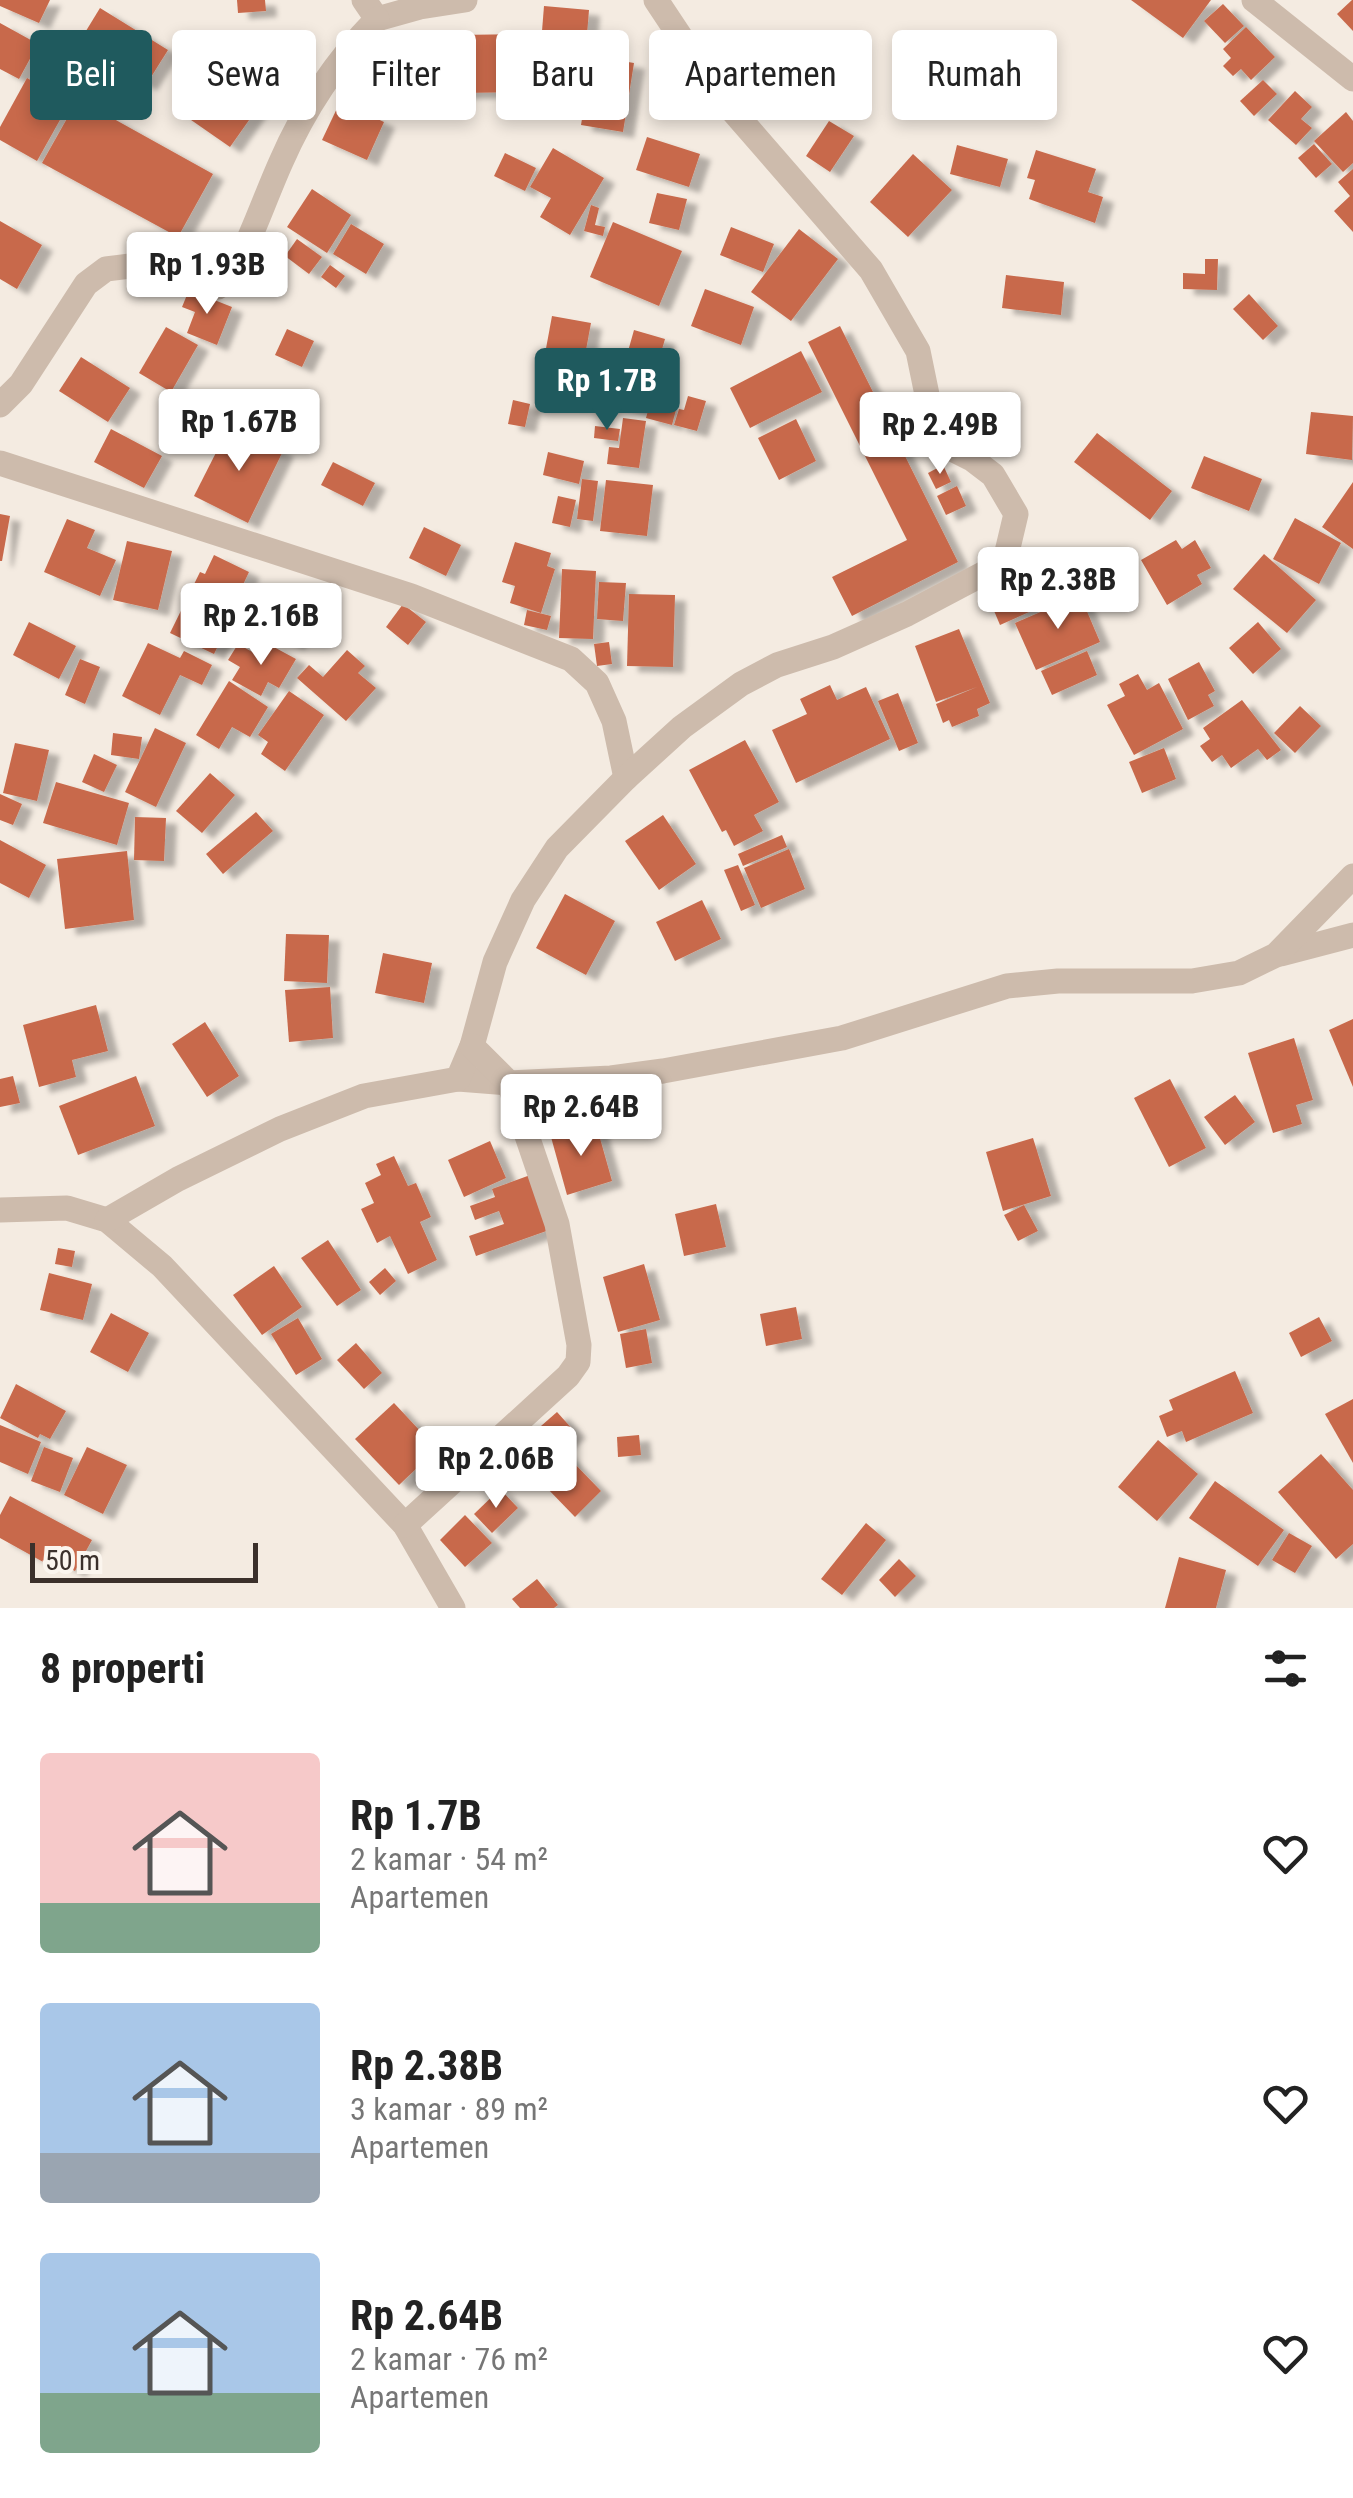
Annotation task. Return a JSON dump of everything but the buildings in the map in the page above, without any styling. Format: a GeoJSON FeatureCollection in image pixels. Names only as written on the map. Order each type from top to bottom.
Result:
{"type":"FeatureCollection","features":[{"type":"Feature","properties":{"kind":"street"},"geometry":{"type":"LineString","coordinates":[[0,405],[20,384],[86,284],[106,270],[130,266],[218,287],[231,277],[283,157],[370,9],[465,0]]}},
{"type":"Feature","properties":{"kind":"street"},"geometry":{"type":"LineString","coordinates":[[458,1079],[472,1046],[495,962],[523,900],[557,848],[626,778],[682,727],[741,684],[778,665],[833,647],[907,614],[996,567],[1006,552],[1016,514],[993,476],[954,450],[932,419],[918,352],[871,270],[719,95],[656,0]]}},
{"type":"Feature","properties":{"kind":"street"},"geometry":{"type":"LineString","coordinates":[[1254,0],[1353,79]]}},
{"type":"Feature","properties":{"kind":"street"},"geometry":{"type":"LineString","coordinates":[[0,463],[411,596],[571,660],[597,683],[614,721],[626,778]]}},
{"type":"Feature","properties":{"kind":"street"},"geometry":{"type":"LineString","coordinates":[[1276,955],[1352,879]]}},
{"type":"Feature","properties":{"kind":"street"},"geometry":{"type":"LineString","coordinates":[[108,1220],[280,1129],[364,1096],[458,1079],[509,1084],[645,1074],[842,1038],[1007,986],[1058,981],[1192,980],[1239,973],[1276,955],[1353,936]]}},
{"type":"Feature","properties":{"kind":"street"},"geometry":{"type":"LineString","coordinates":[[406,1525],[568,1376],[578,1362],[579,1345],[557,1224],[509,1084],[472,1046]]}},
{"type":"Feature","properties":{"kind":"street"},"geometry":{"type":"LineString","coordinates":[[0,1210],[66,1208],[108,1220],[162,1266],[406,1525],[453,1608]]}}]}
